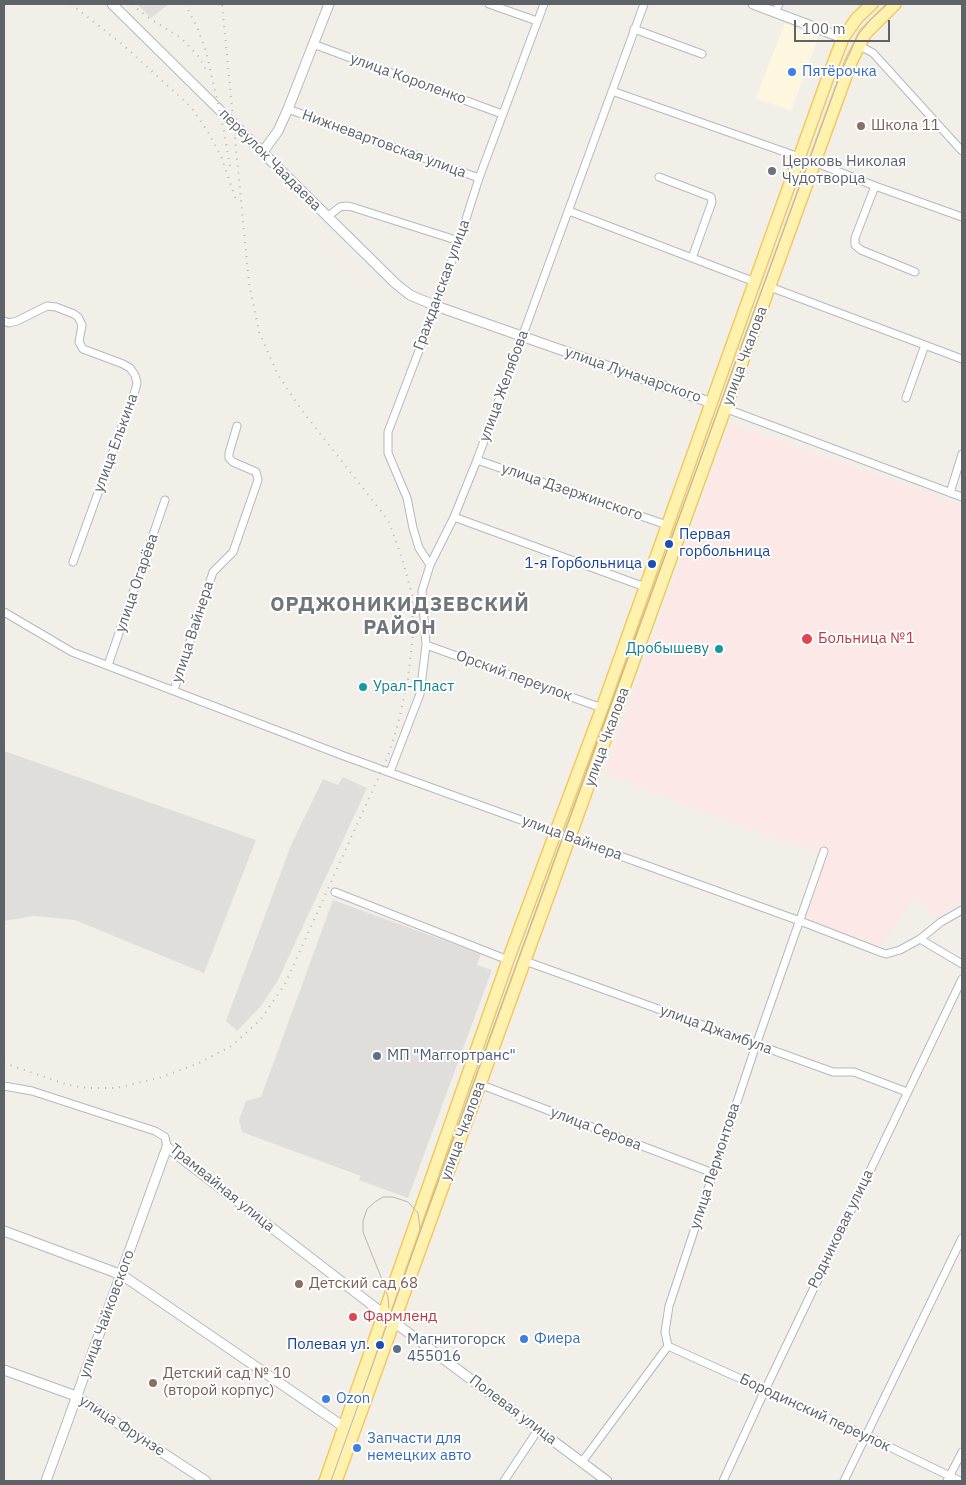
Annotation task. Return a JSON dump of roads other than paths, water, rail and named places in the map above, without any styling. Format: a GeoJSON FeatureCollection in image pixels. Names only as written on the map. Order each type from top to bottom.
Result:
{"type":"FeatureCollection","features":[{"type":"Feature","properties":{"kind":"main road","name":"улица Чкалова"},"geometry":{"type":"LineString","coordinates":[[325,1481],[508,960],[602,708],[843,38],[857,18],[872,4]]}},
{"type":"Feature","properties":{"kind":"main road","name":"улица Чкалова"},"geometry":{"type":"LineString","coordinates":[[336,1481],[858,44],[875,22],[896,4]]}},
{"type":"Feature","properties":{"kind":"main road"},"geometry":{"type":"LineString","coordinates":[[843,38],[858,44]]}},
{"type":"Feature","properties":{"kind":"main road","name":"улица Луначарского"},"geometry":{"type":"LineString","coordinates":[[712,403],[726,409]]}},
{"type":"Feature","properties":{"kind":"street","name":"переулок Чаадаева"},"geometry":{"type":"LineString","coordinates":[[112,4],[328,217],[340,207],[346,206],[459,242]]}},
{"type":"Feature","properties":{"kind":"street"},"geometry":{"type":"LineString","coordinates":[[262,154],[278,131],[288,109],[329,4]]}},
{"type":"Feature","properties":{"kind":"street"},"geometry":{"type":"LineString","coordinates":[[489,4],[537,20]]}},
{"type":"Feature","properties":{"kind":"street","name":"Гражданская улица"},"geometry":{"type":"LineString","coordinates":[[430,565],[419,548],[407,498],[388,453],[388,432],[436,306],[479,178],[544,4]]}},
{"type":"Feature","properties":{"kind":"street","name":"улица Желябова"},"geometry":{"type":"LineString","coordinates":[[390,772],[420,694],[426,645],[422,591],[430,565],[454,517],[477,460],[644,4]]}},
{"type":"Feature","properties":{"kind":"street"},"geometry":{"type":"LineString","coordinates":[[753,4],[777,8],[843,38]]}},
{"type":"Feature","properties":{"kind":"street"},"geometry":{"type":"LineString","coordinates":[[634,29],[702,54]]}},
{"type":"Feature","properties":{"kind":"street","name":"улица Короленко"},"geometry":{"type":"LineString","coordinates":[[313,44],[502,114]]}},
{"type":"Feature","properties":{"kind":"street"},"geometry":{"type":"LineString","coordinates":[[858,44],[873,53],[962,151]]}},
{"type":"Feature","properties":{"kind":"street"},"geometry":{"type":"LineString","coordinates":[[612,91],[799,157]]}},
{"type":"Feature","properties":{"kind":"street","name":"Нижневартовская улица"},"geometry":{"type":"LineString","coordinates":[[288,109],[479,178]]}},
{"type":"Feature","properties":{"kind":"street"},"geometry":{"type":"LineString","coordinates":[[814,162],[962,217]]}},
{"type":"Feature","properties":{"kind":"street"},"geometry":{"type":"LineString","coordinates":[[660,177],[712,198],[692,258]]}},
{"type":"Feature","properties":{"kind":"street"},"geometry":{"type":"LineString","coordinates":[[875,186],[855,238],[855,245],[861,250],[915,272]]}},
{"type":"Feature","properties":{"kind":"street"},"geometry":{"type":"LineString","coordinates":[[569,211],[755,282]]}},
{"type":"Feature","properties":{"kind":"street","name":"улица Луначарского"},"geometry":{"type":"LineString","coordinates":[[328,217],[395,283],[410,295],[436,306],[712,403]]}},
{"type":"Feature","properties":{"kind":"street"},"geometry":{"type":"LineString","coordinates":[[770,287],[962,359]]}},
{"type":"Feature","properties":{"kind":"street","name":"улица Елькина"},"geometry":{"type":"LineString","coordinates":[[4,322],[13,322],[47,306],[56,307],[74,314],[82,325],[79,342],[83,349],[123,364],[130,368],[135,375],[137,383],[136,392],[73,562]]}},
{"type":"Feature","properties":{"kind":"street"},"geometry":{"type":"LineString","coordinates":[[906,398],[925,345]]}},
{"type":"Feature","properties":{"kind":"street","name":"улица Луначарского"},"geometry":{"type":"LineString","coordinates":[[726,409],[962,497]]}},
{"type":"Feature","properties":{"kind":"street","name":"улица Вайнера"},"geometry":{"type":"LineString","coordinates":[[174,690],[213,572],[233,552],[258,480],[256,472],[233,462],[229,458],[237,426]]}},
{"type":"Feature","properties":{"kind":"street"},"geometry":{"type":"LineString","coordinates":[[950,493],[962,454]]}},
{"type":"Feature","properties":{"kind":"street","name":"улица Дзержинского"},"geometry":{"type":"LineString","coordinates":[[477,460],[667,525]]}},
{"type":"Feature","properties":{"kind":"street","name":"улица Огарёва"},"geometry":{"type":"LineString","coordinates":[[108,665],[165,500]]}},
{"type":"Feature","properties":{"kind":"street"},"geometry":{"type":"LineString","coordinates":[[454,517],[645,586]]}},
{"type":"Feature","properties":{"kind":"street","name":"улица Вайнера"},"geometry":{"type":"LineString","coordinates":[[4,612],[72,652],[390,772],[886,954],[893,953],[920,939],[941,922],[962,910]]}},
{"type":"Feature","properties":{"kind":"street","name":"Орский переулок"},"geometry":{"type":"LineString","coordinates":[[426,645],[602,708]]}},
{"type":"Feature","properties":{"kind":"street","name":"улица Лермонтова"},"geometry":{"type":"LineString","coordinates":[[668,1346],[665,1332],[669,1306],[756,1045],[824,852]]}},
{"type":"Feature","properties":{"kind":"street"},"geometry":{"type":"LineString","coordinates":[[335,892],[508,960]]}},
{"type":"Feature","properties":{"kind":"street"},"geometry":{"type":"LineString","coordinates":[[920,939],[962,964]]}},
{"type":"Feature","properties":{"kind":"street","name":"улица Джамбула"},"geometry":{"type":"LineString","coordinates":[[525,961],[833,1072],[854,1072],[907,1092]]}},
{"type":"Feature","properties":{"kind":"street","name":"Родниковая улица"},"geometry":{"type":"LineString","coordinates":[[723,1481],[764,1390],[962,979]]}},
{"type":"Feature","properties":{"kind":"street","name":"улица Серова"},"geometry":{"type":"LineString","coordinates":[[479,1084],[713,1173]]}},
{"type":"Feature","properties":{"kind":"street","name":"Трамвайная улица"},"geometry":{"type":"LineString","coordinates":[[4,1086],[32,1091],[155,1131],[164,1137],[167,1148],[394,1322]]}},
{"type":"Feature","properties":{"kind":"street","name":"улица Чайковского"},"geometry":{"type":"LineString","coordinates":[[46,1481],[167,1148]]}},
{"type":"Feature","properties":{"kind":"street"},"geometry":{"type":"LineString","coordinates":[[4,1231],[122,1275],[344,1427]]}},
{"type":"Feature","properties":{"kind":"street"},"geometry":{"type":"LineString","coordinates":[[844,1481],[962,1238]]}},
{"type":"Feature","properties":{"kind":"street","name":"Полевая улица"},"geometry":{"type":"LineString","coordinates":[[394,1322],[607,1481]]}},
{"type":"Feature","properties":{"kind":"street"},"geometry":{"type":"LineString","coordinates":[[582,1462],[668,1346]]}},
{"type":"Feature","properties":{"kind":"street","name":"Бородинский переулок"},"geometry":{"type":"LineString","coordinates":[[668,1346],[867,1436],[948,1479],[960,1481]]}},
{"type":"Feature","properties":{"kind":"street","name":"улица Фрунзе"},"geometry":{"type":"LineString","coordinates":[[4,1370],[76,1396],[206,1481]]}},
{"type":"Feature","properties":{"kind":"street"},"geometry":{"type":"LineString","coordinates":[[504,1481],[538,1430]]}},
{"type":"Feature","properties":{"kind":"street"},"geometry":{"type":"LineString","coordinates":[[948,1479],[962,1452]]}},
{"type":"Feature","properties":{"kind":"tram line"},"geometry":{"type":"LineString","coordinates":[[331,1481],[497,1017],[842,70],[858,35],[871,19],[888,4]]}},
{"type":"Feature","properties":{"kind":"tram line"},"geometry":{"type":"LineString","coordinates":[[389,1308],[383,1282],[363,1232],[363,1221],[367,1209],[383,1197],[393,1197],[408,1202],[418,1213],[420,1229]]}},
{"type":"Feature","properties":{"kind":"railway"},"geometry":{"type":"LineString","coordinates":[[71,4],[122,44],[191,107],[221,156],[236,200]]}},
{"type":"Feature","properties":{"kind":"railway"},"geometry":{"type":"LineString","coordinates":[[132,4],[146,16],[181,38],[199,57],[206,70]]}},
{"type":"Feature","properties":{"kind":"railway"},"geometry":{"type":"LineString","coordinates":[[185,4],[197,27],[206,51],[230,167]]}},
{"type":"Feature","properties":{"kind":"railway"},"geometry":{"type":"LineString","coordinates":[[4,1063],[68,1085],[87,1088],[116,1088],[159,1078],[199,1063],[233,1045],[261,1019],[285,984],[388,756],[398,724],[408,679],[413,634],[412,594],[401,555],[388,520],[303,412],[278,375],[259,332],[249,283],[222,4]]}},
{"type":"Feature","properties":{"kind":"place","name":"Пятёрочка"},"geometry":{"type":"Point","coordinates":[792,72]}},
{"type":"Feature","properties":{"kind":"place","name":"Школа 11"},"geometry":{"type":"Point","coordinates":[861,126]}},
{"type":"Feature","properties":{"kind":"place","name":"Церковь Николая Чудотворца"},"geometry":{"type":"Point","coordinates":[772,171]}},
{"type":"Feature","properties":{"kind":"place","name":"Первая горбольница"},"geometry":{"type":"Point","coordinates":[669,544]}},
{"type":"Feature","properties":{"kind":"place","name":"1-я Горбольница"},"geometry":{"type":"Point","coordinates":[652,564]}},
{"type":"Feature","properties":{"kind":"place","name":"Больница №1"},"geometry":{"type":"Point","coordinates":[807,639]}},
{"type":"Feature","properties":{"kind":"place","name":"Дробышеву"},"geometry":{"type":"Point","coordinates":[719,649]}},
{"type":"Feature","properties":{"kind":"place","name":"Урал-Пласт"},"geometry":{"type":"Point","coordinates":[363,687]}},
{"type":"Feature","properties":{"kind":"place","name":"МП \"Маггортранс\""},"geometry":{"type":"Point","coordinates":[377,1056]}},
{"type":"Feature","properties":{"kind":"place","name":"Детский сад 68"},"geometry":{"type":"Point","coordinates":[299,1284]}},
{"type":"Feature","properties":{"kind":"place","name":"Фармленд"},"geometry":{"type":"Point","coordinates":[353,1317]}},
{"type":"Feature","properties":{"kind":"place","name":"Фиера"},"geometry":{"type":"Point","coordinates":[524,1339]}},
{"type":"Feature","properties":{"kind":"place","name":"Полевая ул."},"geometry":{"type":"Point","coordinates":[380,1345]}},
{"type":"Feature","properties":{"kind":"place","name":"Магнитогорск 455016"},"geometry":{"type":"Point","coordinates":[397,1349]}},
{"type":"Feature","properties":{"kind":"place","name":"Детский сад № 10 (второй корпус)"},"geometry":{"type":"Point","coordinates":[153,1383]}},
{"type":"Feature","properties":{"kind":"place","name":"Ozon"},"geometry":{"type":"Point","coordinates":[326,1399]}},
{"type":"Feature","properties":{"kind":"place","name":"Запчасти для немецких авто"},"geometry":{"type":"Point","coordinates":[357,1448]}},
{"type":"Feature","properties":{"kind":"district","name":"ОРДЖОНИКИДЗЕВСКИЙ РАЙОН"},"geometry":{"type":"Point","coordinates":[400,616]}}]}
